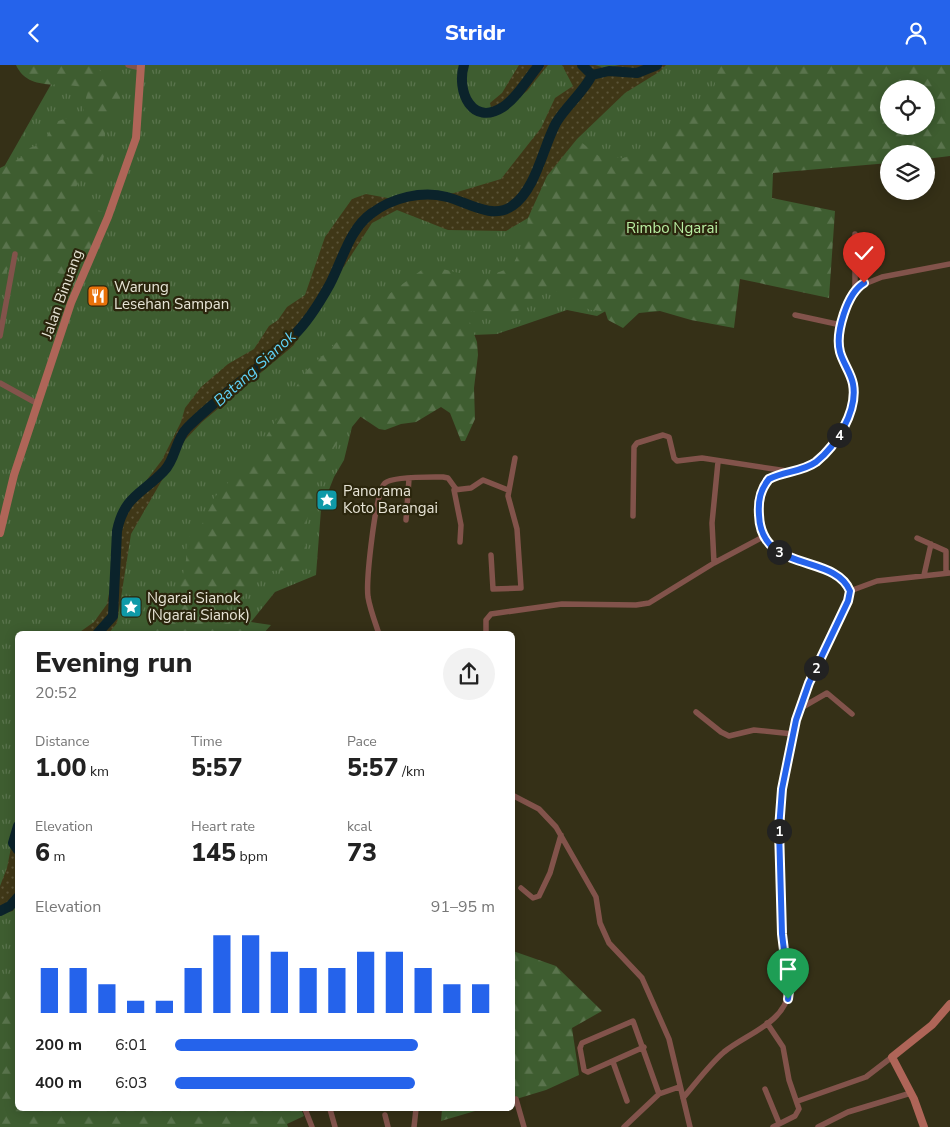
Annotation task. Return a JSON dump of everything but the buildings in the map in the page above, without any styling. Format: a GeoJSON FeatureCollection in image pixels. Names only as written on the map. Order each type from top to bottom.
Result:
{"type":"FeatureCollection","features":[{"type":"Feature","properties":{"kind":"main road","name":"Jalan Binuang"},"geometry":{"type":"LineString","coordinates":[[0,533],[3,510],[71,303],[108,217],[136,138],[141,66]]}},
{"type":"Feature","properties":{"kind":"main road"},"geometry":{"type":"LineString","coordinates":[[924,1127],[911,1093],[892,1057],[932,1025],[950,1003]]}},
{"type":"Feature","properties":{"kind":"street"},"geometry":{"type":"LineString","coordinates":[[128,65],[141,66]]}},
{"type":"Feature","properties":{"kind":"street"},"geometry":{"type":"LineString","coordinates":[[683,1098],[724,1053],[767,1023],[784,1005],[789,991],[782,934],[779,829],[782,789],[793,734],[801,709],[814,672],[848,601],[850,591],[840,577],[787,557],[763,537],[758,505],[764,485],[776,475],[794,471],[816,462],[834,444],[852,403],[853,384],[839,350],[838,337],[855,291],[855,234]]}},
{"type":"Feature","properties":{"kind":"street"},"geometry":{"type":"LineString","coordinates":[[0,336],[1,316],[15,254]]}},
{"type":"Feature","properties":{"kind":"street"},"geometry":{"type":"LineString","coordinates":[[855,291],[864,283],[882,277],[950,264]]}},
{"type":"Feature","properties":{"kind":"street"},"geometry":{"type":"LineString","coordinates":[[796,315],[841,325]]}},
{"type":"Feature","properties":{"kind":"street"},"geometry":{"type":"LineString","coordinates":[[0,383],[38,404]]}},
{"type":"Feature","properties":{"kind":"street"},"geometry":{"type":"LineString","coordinates":[[634,516],[633,450],[637,443],[667,435],[674,458],[678,461],[702,458],[794,471]]}},
{"type":"Feature","properties":{"kind":"street"},"geometry":{"type":"LineString","coordinates":[[491,555],[493,589],[521,588],[516,529],[508,502],[508,490],[515,458]]}},
{"type":"Feature","properties":{"kind":"street"},"geometry":{"type":"LineString","coordinates":[[714,563],[712,523],[718,461]]}},
{"type":"Feature","properties":{"kind":"street"},"geometry":{"type":"LineString","coordinates":[[378,631],[368,595],[375,515],[384,483],[393,480],[443,477],[448,478],[456,489]]}},
{"type":"Feature","properties":{"kind":"street"},"geometry":{"type":"LineString","coordinates":[[406,519],[409,479]]}},
{"type":"Feature","properties":{"kind":"street"},"geometry":{"type":"LineString","coordinates":[[456,489],[471,488],[483,480],[508,490]]}},
{"type":"Feature","properties":{"kind":"street"},"geometry":{"type":"LineString","coordinates":[[456,489],[454,493],[461,525],[460,542]]}},
{"type":"Feature","properties":{"kind":"street"},"geometry":{"type":"LineString","coordinates":[[486,631],[486,620],[491,614],[562,604],[636,605],[649,603],[714,563],[763,537]]}},
{"type":"Feature","properties":{"kind":"street"},"geometry":{"type":"LineString","coordinates":[[850,591],[877,581],[948,573],[946,551],[917,539]]}},
{"type":"Feature","properties":{"kind":"street"},"geometry":{"type":"LineString","coordinates":[[924,575],[930,544]]}},
{"type":"Feature","properties":{"kind":"street"},"geometry":{"type":"LineString","coordinates":[[801,709],[827,693],[852,714]]}},
{"type":"Feature","properties":{"kind":"street"},"geometry":{"type":"LineString","coordinates":[[696,712],[721,733],[730,736],[754,730],[793,734]]}},
{"type":"Feature","properties":{"kind":"street"},"geometry":{"type":"LineString","coordinates":[[515,797],[538,809],[549,818],[561,835],[596,897],[600,923],[609,943],[626,963],[637,971],[652,998],[669,1039],[690,1127]]}},
{"type":"Feature","properties":{"kind":"street"},"geometry":{"type":"LineString","coordinates":[[521,888],[533,898],[539,896],[550,873],[561,835]]}},
{"type":"Feature","properties":{"kind":"street"},"geometry":{"type":"LineString","coordinates":[[644,1047],[613,1062],[585,1072],[580,1045],[630,1020],[635,1023],[644,1047],[659,1094]]}},
{"type":"Feature","properties":{"kind":"street"},"geometry":{"type":"LineString","coordinates":[[767,1023],[783,1047],[789,1080],[798,1101],[799,1109],[797,1114],[773,1127]]}},
{"type":"Feature","properties":{"kind":"street"},"geometry":{"type":"LineString","coordinates":[[798,1101],[866,1077],[892,1057]]}},
{"type":"Feature","properties":{"kind":"street"},"geometry":{"type":"LineString","coordinates":[[613,1062],[627,1101]]}},
{"type":"Feature","properties":{"kind":"street"},"geometry":{"type":"LineString","coordinates":[[624,1127],[659,1094],[679,1087]]}},
{"type":"Feature","properties":{"kind":"street"},"geometry":{"type":"LineString","coordinates":[[764,1089],[779,1123]]}},
{"type":"Feature","properties":{"kind":"street"},"geometry":{"type":"LineString","coordinates":[[818,1127],[848,1112],[911,1093]]}},
{"type":"Feature","properties":{"kind":"street"},"geometry":{"type":"LineString","coordinates":[[516,1099],[524,1127]]}},
{"type":"Feature","properties":{"kind":"street"},"geometry":{"type":"LineString","coordinates":[[306,1111],[312,1127]]}},
{"type":"Feature","properties":{"kind":"street"},"geometry":{"type":"LineString","coordinates":[[331,1111],[336,1127]]}},
{"type":"Feature","properties":{"kind":"street"},"geometry":{"type":"LineString","coordinates":[[414,1127],[416,1111]]}},
{"type":"Feature","properties":{"kind":"street"},"geometry":{"type":"LineString","coordinates":[[385,1115],[388,1127]]}},
{"type":"Feature","properties":{"kind":"green space"},"geometry":{"type":"Polygon","coordinates":[[[16,65],[98,65],[100,71],[114,76],[120,94],[121,112],[105,115],[105,150],[99,182],[80,177],[71,201],[106,213],[66,310],[54,310],[61,274],[33,265],[37,254],[18,245],[0,287],[0,168],[24,156],[26,149],[36,146],[39,137],[47,137],[52,123],[83,113],[87,93],[81,88],[73,86],[42,84],[32,81],[23,75],[16,65]]]}},
{"type":"Feature","properties":{"kind":"green space","name":"Ngarai Sianok (Ngarai Sianok)"},"geometry":{"type":"Polygon","coordinates":[[[62,65],[765,65],[618,304],[597,316],[567,310],[497,334],[473,335],[407,360],[352,427],[344,460],[334,477],[321,510],[316,575],[275,592],[251,622],[271,625],[266,631],[15,631],[16,1111],[0,1127],[0,174],[62,65]]]}},
{"type":"Feature","properties":{"kind":"green space","name":"Rimbo Ngarai"},"geometry":{"type":"Polygon","coordinates":[[[719,65],[950,65],[950,156],[935,158],[935,145],[880,145],[880,164],[773,173],[772,198],[835,211],[829,298],[740,279],[734,328],[691,320],[660,311],[639,313],[623,328],[608,320],[605,311],[588,309],[566,294],[557,291],[548,292],[526,308],[509,313],[468,312],[477,342],[478,355],[474,388],[475,419],[465,441],[461,441],[450,413],[441,407],[416,422],[401,424],[385,430],[379,429],[352,411],[345,432],[321,467],[303,536],[307,550],[303,564],[292,570],[269,571],[258,579],[239,601],[224,605],[220,625],[249,615],[244,631],[151,631],[182,579],[186,560],[187,539],[202,524],[214,498],[258,450],[305,372],[385,297],[427,266],[478,275],[492,274],[512,267],[525,239],[528,218],[547,176],[577,139],[599,156],[624,158],[669,138],[713,93],[719,65]]]}},
{"type":"Feature","properties":{"kind":"green space"},"geometry":{"type":"Polygon","coordinates":[[[515,952],[556,966],[602,1011],[572,1028],[579,1075],[546,1090],[515,1099],[515,952]]]}},
{"type":"Feature","properties":{"kind":"green space"},"geometry":{"type":"Polygon","coordinates":[[[0,979],[15,989],[15,1111],[302,1111],[304,1116],[287,1124],[288,1127],[0,1127],[0,979]]]}},
{"type":"Feature","properties":{"kind":"green space"},"geometry":{"type":"Polygon","coordinates":[[[442,1111],[475,1111],[441,1121],[442,1111]]]}},
{"type":"Feature","properties":{"kind":"sand"},"geometry":{"type":"Polygon","coordinates":[[[519,65],[548,65],[527,91],[493,117],[490,103],[502,93],[519,65]]]}},
{"type":"Feature","properties":{"kind":"sand"},"geometry":{"type":"Polygon","coordinates":[[[562,65],[595,65],[605,68],[620,65],[666,65],[659,72],[625,93],[577,139],[547,176],[528,218],[506,231],[448,230],[397,210],[372,223],[293,346],[202,422],[185,440],[131,534],[117,623],[110,631],[81,631],[94,622],[107,604],[112,578],[115,534],[119,516],[127,498],[146,481],[162,460],[181,422],[185,408],[201,387],[228,364],[254,349],[269,326],[278,320],[287,307],[305,295],[325,237],[352,199],[366,194],[393,199],[454,193],[501,179],[541,128],[555,98],[573,86],[562,65]]]}},
{"type":"Feature","properties":{"kind":"sand"},"geometry":{"type":"Polygon","coordinates":[[[15,827],[15,906],[13,911],[0,914],[0,886],[7,868],[15,827]]]}},
{"type":"Feature","properties":{"kind":"waterway"},"geometry":{"type":"LineString","coordinates":[[464,65],[462,85],[465,95],[469,103],[483,113],[492,112],[508,103],[539,65]]}},
{"type":"Feature","properties":{"kind":"waterway"},"geometry":{"type":"LineString","coordinates":[[582,65],[592,75]]}},
{"type":"Feature","properties":{"kind":"waterway","name":"Batang Sianok"},"geometry":{"type":"LineString","coordinates":[[100,631],[113,616],[117,531],[124,510],[168,466],[180,438],[187,428],[267,360],[304,325],[326,291],[352,236],[364,219],[398,199],[428,194],[447,197],[488,211],[504,210],[512,206],[520,199],[533,179],[556,123],[592,75],[609,71],[637,73],[657,65]]}},
{"type":"Feature","properties":{"kind":"waterway","name":"Batang Sianok"},"geometry":{"type":"LineString","coordinates":[[15,836],[13,843],[15,846]]}},
{"type":"Feature","properties":{"kind":"waterway","name":"Batang Sianok"},"geometry":{"type":"LineString","coordinates":[[0,911],[10,906],[15,900]]}},
{"type":"Feature","properties":{"kind":"place","name":"Warung Lesehan Sampan"},"geometry":{"type":"Point","coordinates":[98,296]}},
{"type":"Feature","properties":{"kind":"place","name":"Panorama Koto Barangai"},"geometry":{"type":"Point","coordinates":[327,500]}},
{"type":"Feature","properties":{"kind":"place","name":"Ngarai Sianok (Ngarai Sianok)"},"geometry":{"type":"Point","coordinates":[131,607]}},
{"type":"Feature","properties":{"kind":"route"},"geometry":{"type":"LineString","coordinates":[[788,999],[789,991],[782,934],[783,907],[779,829],[782,789],[796,720],[809,683],[834,635],[848,601],[850,591],[840,577],[780,553],[763,537],[758,505],[764,485],[769,479],[776,475],[808,467],[816,462],[834,444],[847,418],[852,403],[853,384],[839,350],[838,337],[853,294],[864,283]]}}]}
